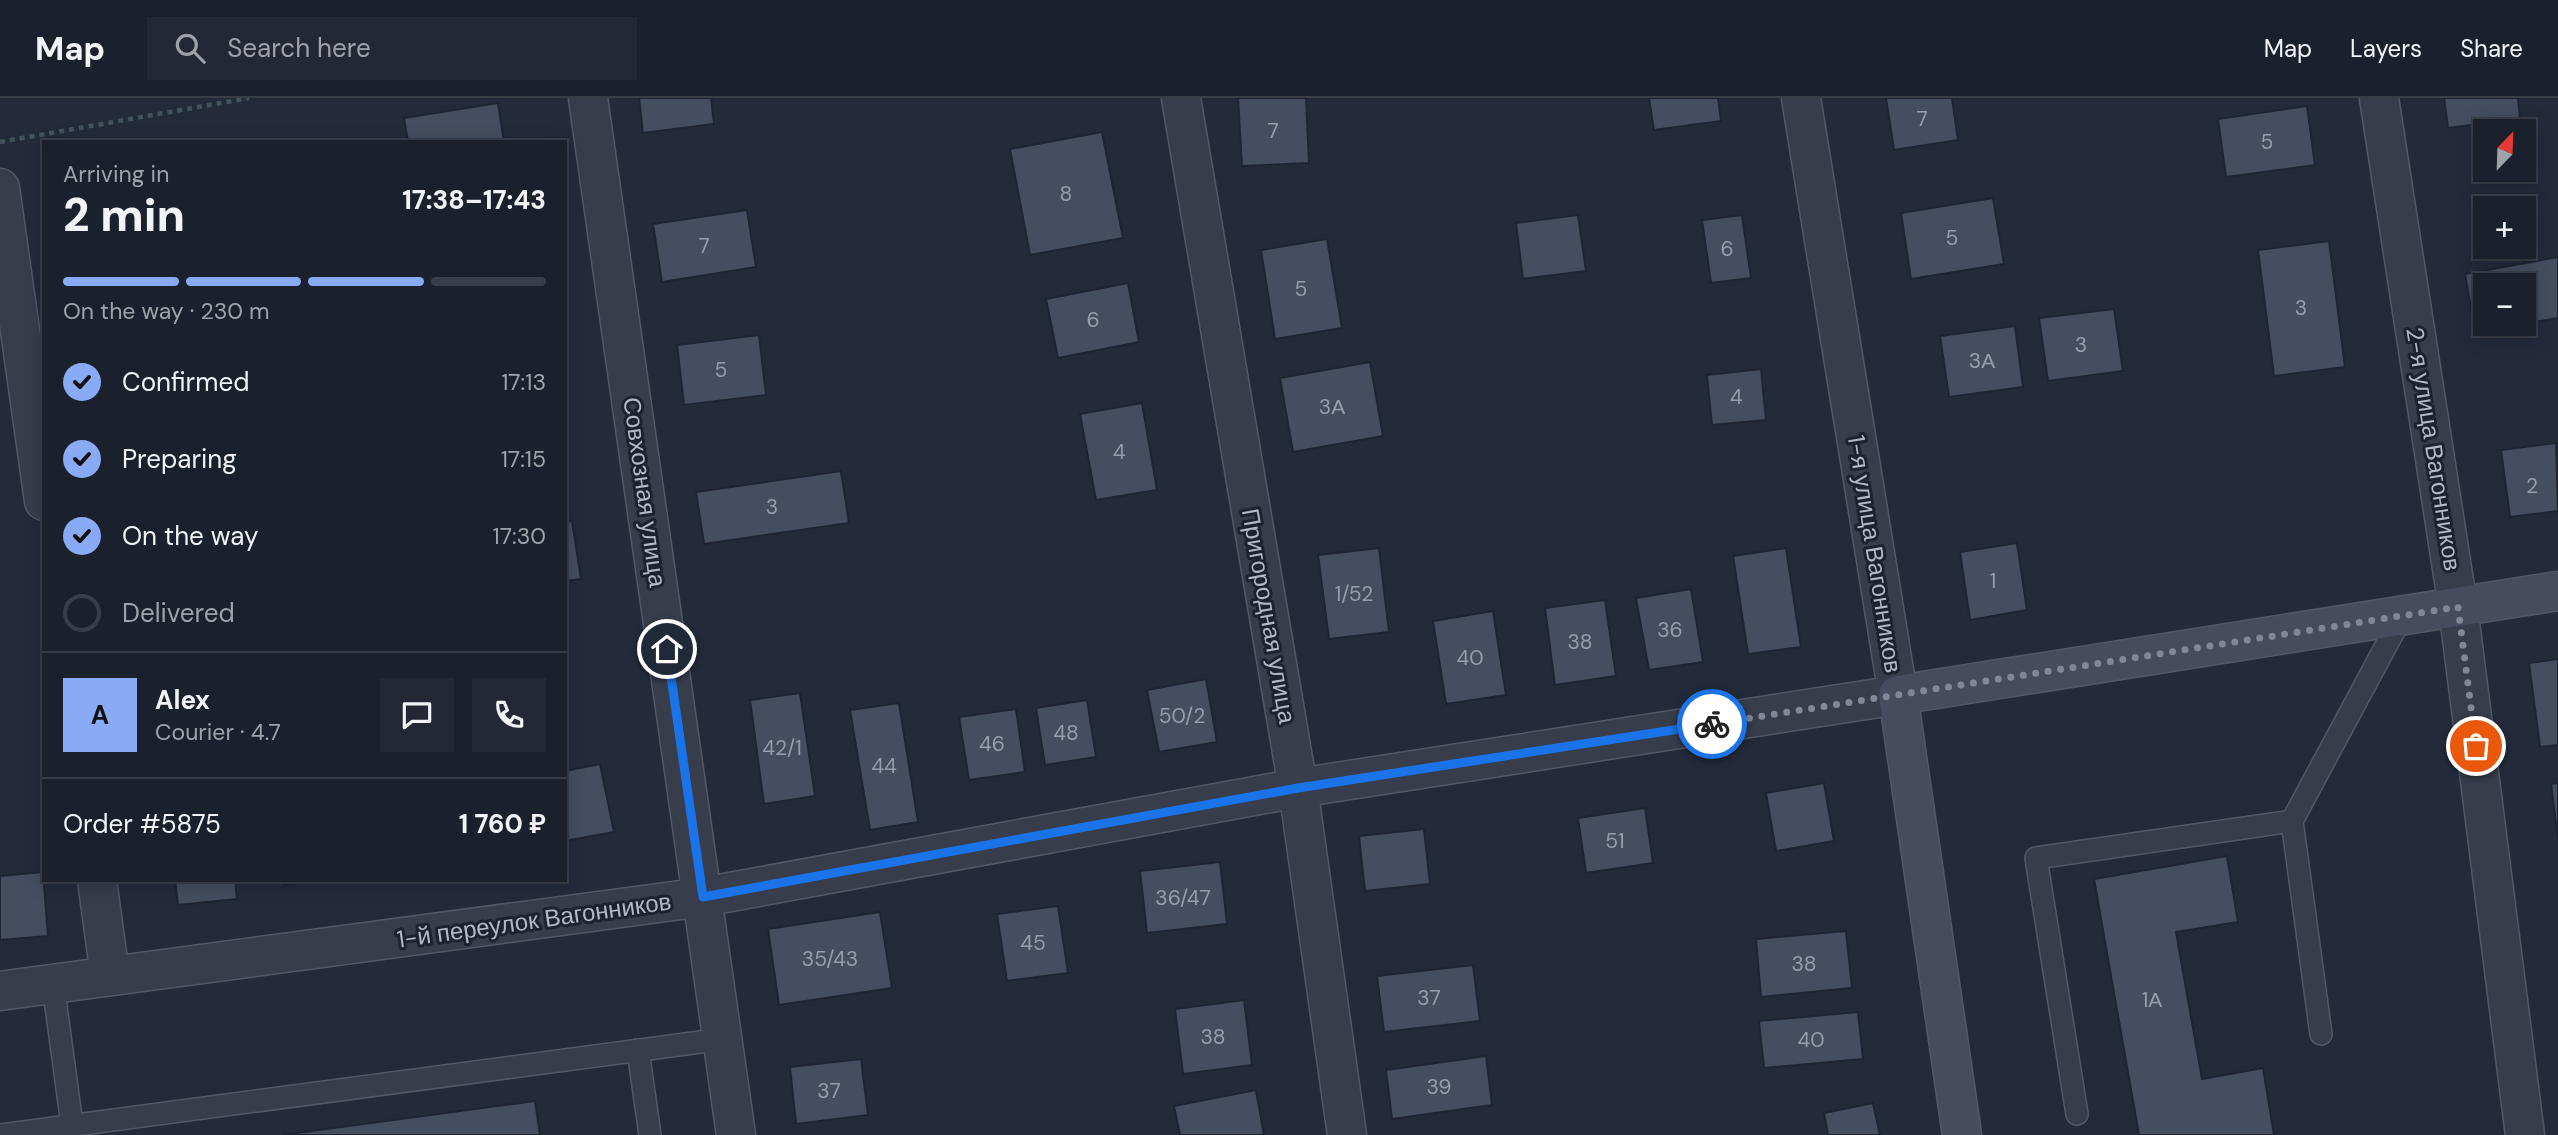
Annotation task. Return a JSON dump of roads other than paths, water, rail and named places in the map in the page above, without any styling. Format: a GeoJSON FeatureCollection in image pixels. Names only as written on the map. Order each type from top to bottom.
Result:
{"type":"FeatureCollection","features":[{"type":"Feature","properties":{"kind":"main road","name":"1-й переулок Вагонников"},"geometry":{"type":"LineString","coordinates":[[1898,695],[2558,591]]}},
{"type":"Feature","properties":{"kind":"main road","name":"1-я улица Вагонников"},"geometry":{"type":"LineString","coordinates":[[1898,695],[1962,1135]]}},
{"type":"Feature","properties":{"kind":"street","name":"Совхозная улица"},"geometry":{"type":"LineString","coordinates":[[588,98],[736,1135]]}},
{"type":"Feature","properties":{"kind":"street","name":"Пригородная улица"},"geometry":{"type":"LineString","coordinates":[[1181,98],[1298,788],[1347,1135]]}},
{"type":"Feature","properties":{"kind":"street","name":"1-я улица Вагонников"},"geometry":{"type":"LineString","coordinates":[[1801,98],[1898,695]]}},
{"type":"Feature","properties":{"kind":"street","name":"2-я улица Вагонников"},"geometry":{"type":"LineString","coordinates":[[2379,98],[2458,607],[2525,1135]]}},
{"type":"Feature","properties":{"kind":"street"},"geometry":{"type":"LineString","coordinates":[[0,188],[42,487]]}},
{"type":"Feature","properties":{"kind":"street","name":"1-й переулок Вагонников"},"geometry":{"type":"LineString","coordinates":[[0,991],[703,897],[1298,788],[1898,695]]}},
{"type":"Feature","properties":{"kind":"street"},"geometry":{"type":"LineString","coordinates":[[97,882],[110,976]]}},
{"type":"Feature","properties":{"kind":"lane"},"geometry":{"type":"LineString","coordinates":[[2321,1034],[2292,821],[2402,616]]}},
{"type":"Feature","properties":{"kind":"lane"},"geometry":{"type":"LineString","coordinates":[[2077,1114],[2036,858],[2292,821]]}},
{"type":"Feature","properties":{"kind":"lane"},"geometry":{"type":"LineString","coordinates":[[53,984],[72,1125]]}},
{"type":"Feature","properties":{"kind":"lane"},"geometry":{"type":"LineString","coordinates":[[0,1135],[723,1039]]}},
{"type":"Feature","properties":{"kind":"lane"},"geometry":{"type":"LineString","coordinates":[[638,1050],[650,1135]]}}]}
